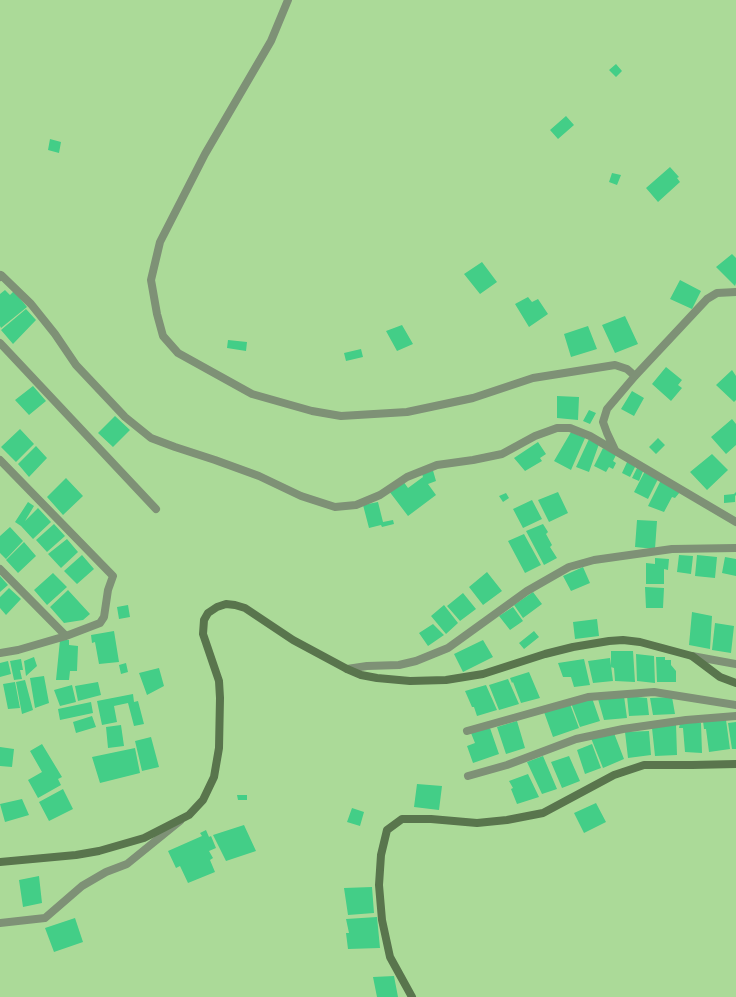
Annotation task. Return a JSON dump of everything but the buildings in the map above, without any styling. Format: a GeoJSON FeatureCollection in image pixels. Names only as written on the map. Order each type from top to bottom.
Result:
{"type":"FeatureCollection","features":[{"type":"Feature","properties":{"kind":"main road"},"geometry":{"type":"LineString","coordinates":[[0,862],[76,855],[99,851],[144,838],[189,814],[203,800],[214,777],[219,748],[220,698],[219,681],[203,634],[204,620],[208,613],[217,607],[226,604],[245,608],[293,640],[347,669],[361,675],[376,678],[410,681],[446,680],[484,674],[545,654],[573,647],[623,640],[640,642],[692,656],[720,677],[736,683]]}},
{"type":"Feature","properties":{"kind":"main road"},"geometry":{"type":"LineString","coordinates":[[412,997],[390,957],[382,920],[379,885],[381,855],[387,830],[402,819],[431,819],[476,823],[507,820],[543,813],[614,775],[644,765],[736,764]]}},
{"type":"Feature","properties":{"kind":"street"},"geometry":{"type":"LineString","coordinates":[[288,0],[271,41],[205,154],[160,242],[151,280],[157,314],[163,336],[178,353],[252,394],[341,416],[407,412],[473,398],[533,378],[615,365],[627,369],[635,376]]}},
{"type":"Feature","properties":{"kind":"street"},"geometry":{"type":"LineString","coordinates":[[0,277],[1,275],[31,304],[55,334],[76,365],[126,417],[151,438],[175,448],[222,462],[259,476],[301,496],[335,507],[356,505],[380,495],[407,477],[437,465],[502,454],[535,436],[557,428],[570,428],[590,436],[736,522]]}},
{"type":"Feature","properties":{"kind":"street"},"geometry":{"type":"LineString","coordinates":[[615,451],[606,433],[603,422],[607,410],[635,376],[707,299],[717,293],[736,292]]}},
{"type":"Feature","properties":{"kind":"street"},"geometry":{"type":"LineString","coordinates":[[0,343],[156,509]]}},
{"type":"Feature","properties":{"kind":"street"},"geometry":{"type":"LineString","coordinates":[[0,460],[113,576],[108,590],[104,617],[100,623],[66,636],[18,650],[0,653]]}},
{"type":"Feature","properties":{"kind":"street"},"geometry":{"type":"LineString","coordinates":[[347,669],[367,666],[399,665],[416,661],[448,648],[527,591],[569,567],[594,560],[672,549],[736,548]]}},
{"type":"Feature","properties":{"kind":"street"},"geometry":{"type":"LineString","coordinates":[[0,569],[66,636]]}},
{"type":"Feature","properties":{"kind":"street"},"geometry":{"type":"LineString","coordinates":[[692,656],[736,664]]}},
{"type":"Feature","properties":{"kind":"street"},"geometry":{"type":"LineString","coordinates":[[466,731],[588,697],[654,692],[736,705]]}},
{"type":"Feature","properties":{"kind":"street"},"geometry":{"type":"LineString","coordinates":[[468,776],[507,765],[576,739],[623,729],[686,720],[736,716]]}},
{"type":"Feature","properties":{"kind":"street"},"geometry":{"type":"LineString","coordinates":[[0,923],[45,918],[82,886],[106,872],[127,864],[189,814]]}}]}
